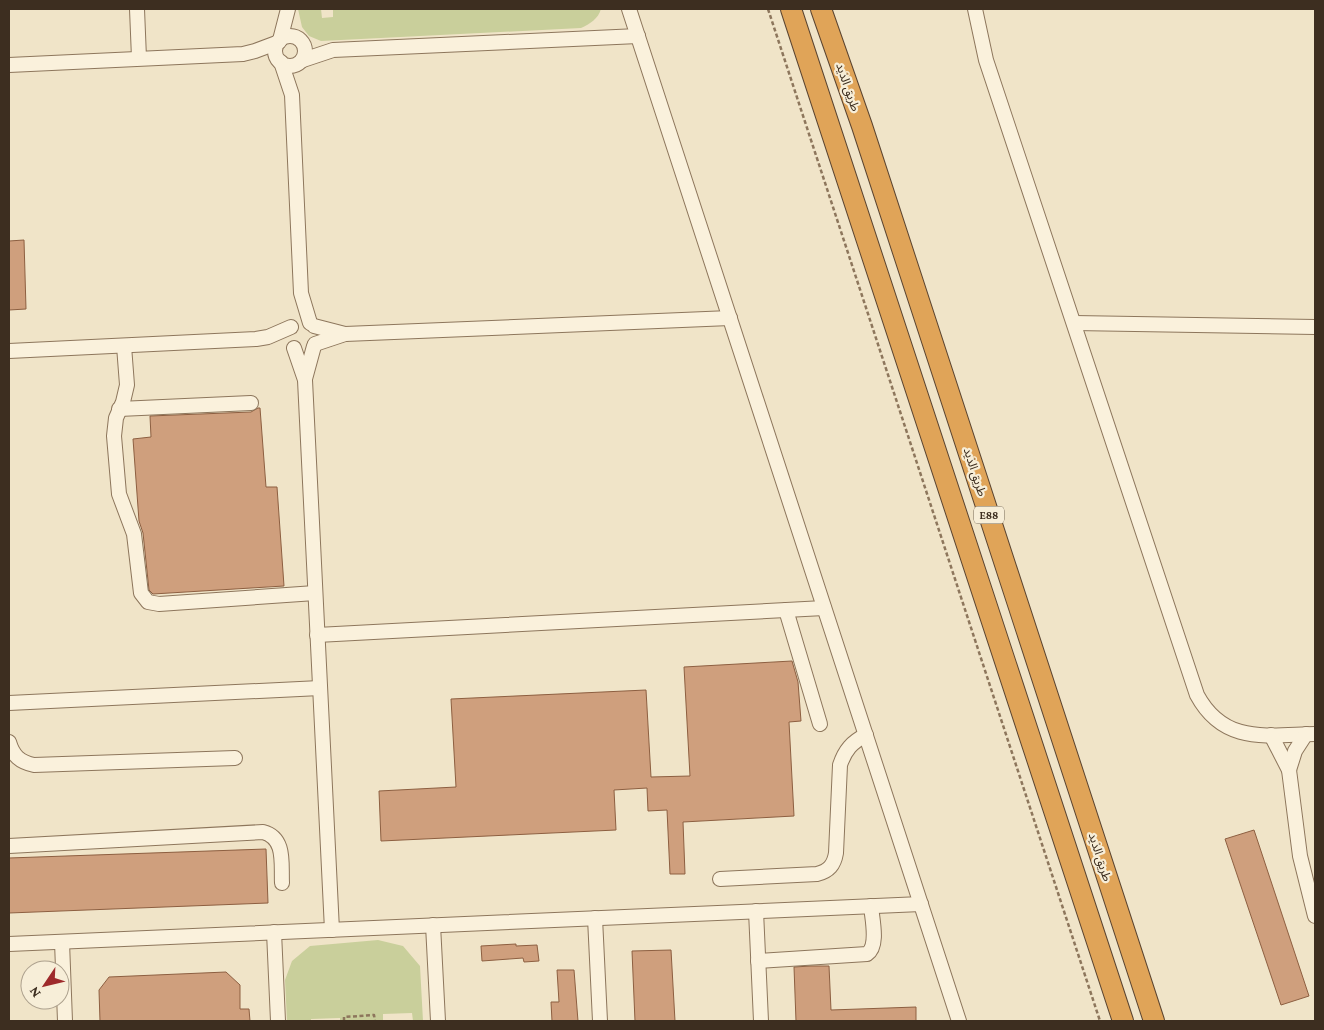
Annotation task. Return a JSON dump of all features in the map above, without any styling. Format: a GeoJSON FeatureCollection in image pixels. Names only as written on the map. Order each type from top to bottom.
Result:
{"type":"FeatureCollection","features":[{"type":"Feature","properties":{"kind":"highway","name":"E88"},"geometry":{"type":"LineString","coordinates":[[791,9],[1123,1021]]}},
{"type":"Feature","properties":{"kind":"highway","name":"طريق الذيد"},"geometry":{"type":"LineString","coordinates":[[822,9],[865,135],[1154,1021]]}},
{"type":"Feature","properties":{"kind":"lane"},"geometry":{"type":"LineString","coordinates":[[137,9],[139,58]]}},
{"type":"Feature","properties":{"kind":"lane"},"geometry":{"type":"LineString","coordinates":[[289,9],[300,40],[306,50],[292,95]]}},
{"type":"Feature","properties":{"kind":"lane"},"geometry":{"type":"LineString","coordinates":[[289,9],[276,52],[292,95],[301,292],[312,324],[318,335],[305,380]]}},
{"type":"Feature","properties":{"kind":"lane"},"geometry":{"type":"LineString","coordinates":[[629,9],[959,1021]]}},
{"type":"Feature","properties":{"kind":"lane"},"geometry":{"type":"LineString","coordinates":[[975,9],[986,60],[1197,695],[1207,711],[1229,728],[1247,734],[1311,734]]}},
{"type":"Feature","properties":{"kind":"lane"},"geometry":{"type":"LineString","coordinates":[[9,64],[243,54],[256,51],[289,36],[333,50]]}},
{"type":"Feature","properties":{"kind":"lane"},"geometry":{"type":"LineString","coordinates":[[243,54],[294,66],[302,60],[333,50],[638,36]]}},
{"type":"Feature","properties":{"kind":"lane"},"geometry":{"type":"LineString","coordinates":[[301,292],[288,337],[305,380],[332,930]]}},
{"type":"Feature","properties":{"kind":"lane"},"geometry":{"type":"LineString","coordinates":[[256,339],[306,351],[315,345],[345,334],[730,318]]}},
{"type":"Feature","properties":{"kind":"lane"},"geometry":{"type":"LineString","coordinates":[[9,351],[256,339],[268,337],[301,321],[345,334]]}},
{"type":"Feature","properties":{"kind":"lane"},"geometry":{"type":"LineString","coordinates":[[1074,323],[1315,327]]}},
{"type":"Feature","properties":{"kind":"lane"},"geometry":{"type":"LineString","coordinates":[[124,346],[127,385],[126,393],[116,418],[114,436],[119,494],[134,534],[139,588],[144,598],[153,604],[159,604],[315,593]]}},
{"type":"Feature","properties":{"kind":"lane"},"geometry":{"type":"LineString","coordinates":[[119,409],[251,403]]}},
{"type":"Feature","properties":{"kind":"lane"},"geometry":{"type":"LineString","coordinates":[[317,635],[824,608]]}},
{"type":"Feature","properties":{"kind":"lane"},"geometry":{"type":"LineString","coordinates":[[786,610],[820,724]]}},
{"type":"Feature","properties":{"kind":"lane"},"geometry":{"type":"LineString","coordinates":[[9,703],[320,688]]}},
{"type":"Feature","properties":{"kind":"lane"},"geometry":{"type":"LineString","coordinates":[[1289,770],[1295,751],[1311,734]]}},
{"type":"Feature","properties":{"kind":"lane"},"geometry":{"type":"LineString","coordinates":[[720,879],[817,874],[831,867],[836,853],[840,765],[843,755],[849,746],[866,735]]}},
{"type":"Feature","properties":{"kind":"lane"},"geometry":{"type":"LineString","coordinates":[[1271,735],[1289,770],[1300,856],[1315,916]]}},
{"type":"Feature","properties":{"kind":"lane"},"geometry":{"type":"LineString","coordinates":[[9,742],[11,750],[17,758],[25,763],[34,765],[235,758]]}},
{"type":"Feature","properties":{"kind":"lane"},"geometry":{"type":"LineString","coordinates":[[9,846],[263,832],[275,838],[279,843],[282,883]]}},
{"type":"Feature","properties":{"kind":"lane"},"geometry":{"type":"LineString","coordinates":[[9,944],[921,904]]}},
{"type":"Feature","properties":{"kind":"lane"},"geometry":{"type":"LineString","coordinates":[[758,961],[867,954],[874,944],[871,906]]}},
{"type":"Feature","properties":{"kind":"lane"},"geometry":{"type":"LineString","coordinates":[[756,911],[761,1021]]}},
{"type":"Feature","properties":{"kind":"lane"},"geometry":{"type":"LineString","coordinates":[[595,918],[600,1021]]}},
{"type":"Feature","properties":{"kind":"lane"},"geometry":{"type":"LineString","coordinates":[[433,925],[438,1021]]}},
{"type":"Feature","properties":{"kind":"lane"},"geometry":{"type":"LineString","coordinates":[[274,932],[278,1021]]}},
{"type":"Feature","properties":{"kind":"lane"},"geometry":{"type":"LineString","coordinates":[[62,942],[65,1021]]}},
{"type":"Feature","properties":{"kind":"path"},"geometry":{"type":"LineString","coordinates":[[768,9],[1100,1021]]}},
{"type":"Feature","properties":{"kind":"path"},"geometry":{"type":"LineString","coordinates":[[344,1021],[344,1017],[374,1016],[374,1021]]}},
{"type":"Feature","properties":{"kind":"green space"},"geometry":{"type":"Polygon","coordinates":[[[298,9],[321,9],[322,18],[333,17],[333,9],[601,9],[593,21],[581,28],[321,41],[309,36],[302,27],[298,9]]]}},
{"type":"Feature","properties":{"kind":"green space"},"geometry":{"type":"Polygon","coordinates":[[[378,940],[403,946],[420,966],[423,1021],[413,1021],[412,1013],[383,1014],[383,1021],[340,1021],[340,1018],[287,1021],[285,980],[292,961],[310,946],[378,940]]]}},
{"type":"Feature","properties":{"kind":"building"},"geometry":{"type":"Polygon","coordinates":[[[24,240],[26,309],[9,310],[9,241],[24,240]]]}},
{"type":"Feature","properties":{"kind":"building"},"geometry":{"type":"Polygon","coordinates":[[[260,408],[266,487],[277,487],[284,586],[153,594],[149,590],[143,533],[139,521],[133,439],[151,437],[150,416],[251,412],[260,408]]]}},
{"type":"Feature","properties":{"kind":"building"},"geometry":{"type":"Polygon","coordinates":[[[792,661],[798,682],[801,721],[789,722],[794,816],[683,822],[685,874],[670,874],[667,810],[648,811],[647,788],[614,790],[616,830],[381,841],[379,791],[456,787],[451,699],[646,690],[651,777],[690,776],[684,667],[792,661]]]}},
{"type":"Feature","properties":{"kind":"building"},"geometry":{"type":"Polygon","coordinates":[[[1254,830],[1309,996],[1281,1005],[1225,839],[1254,830]]]}},
{"type":"Feature","properties":{"kind":"building"},"geometry":{"type":"Polygon","coordinates":[[[266,849],[268,903],[9,913],[9,858],[266,849]]]}},
{"type":"Feature","properties":{"kind":"building"},"geometry":{"type":"Polygon","coordinates":[[[516,944],[516,946],[537,945],[539,961],[524,962],[523,958],[482,961],[481,946],[516,944]]]}},
{"type":"Feature","properties":{"kind":"building"},"geometry":{"type":"Polygon","coordinates":[[[671,950],[675,1021],[635,1021],[632,951],[671,950]]]}},
{"type":"Feature","properties":{"kind":"building"},"geometry":{"type":"Polygon","coordinates":[[[829,966],[831,1010],[916,1007],[916,1021],[796,1021],[794,967],[829,966]]]}},
{"type":"Feature","properties":{"kind":"building"},"geometry":{"type":"Polygon","coordinates":[[[557,970],[574,970],[578,1021],[552,1021],[551,1002],[559,1002],[557,970]]]}},
{"type":"Feature","properties":{"kind":"building"},"geometry":{"type":"Polygon","coordinates":[[[226,972],[240,985],[240,1009],[249,1009],[250,1021],[100,1021],[99,990],[109,977],[226,972]]]}}]}
